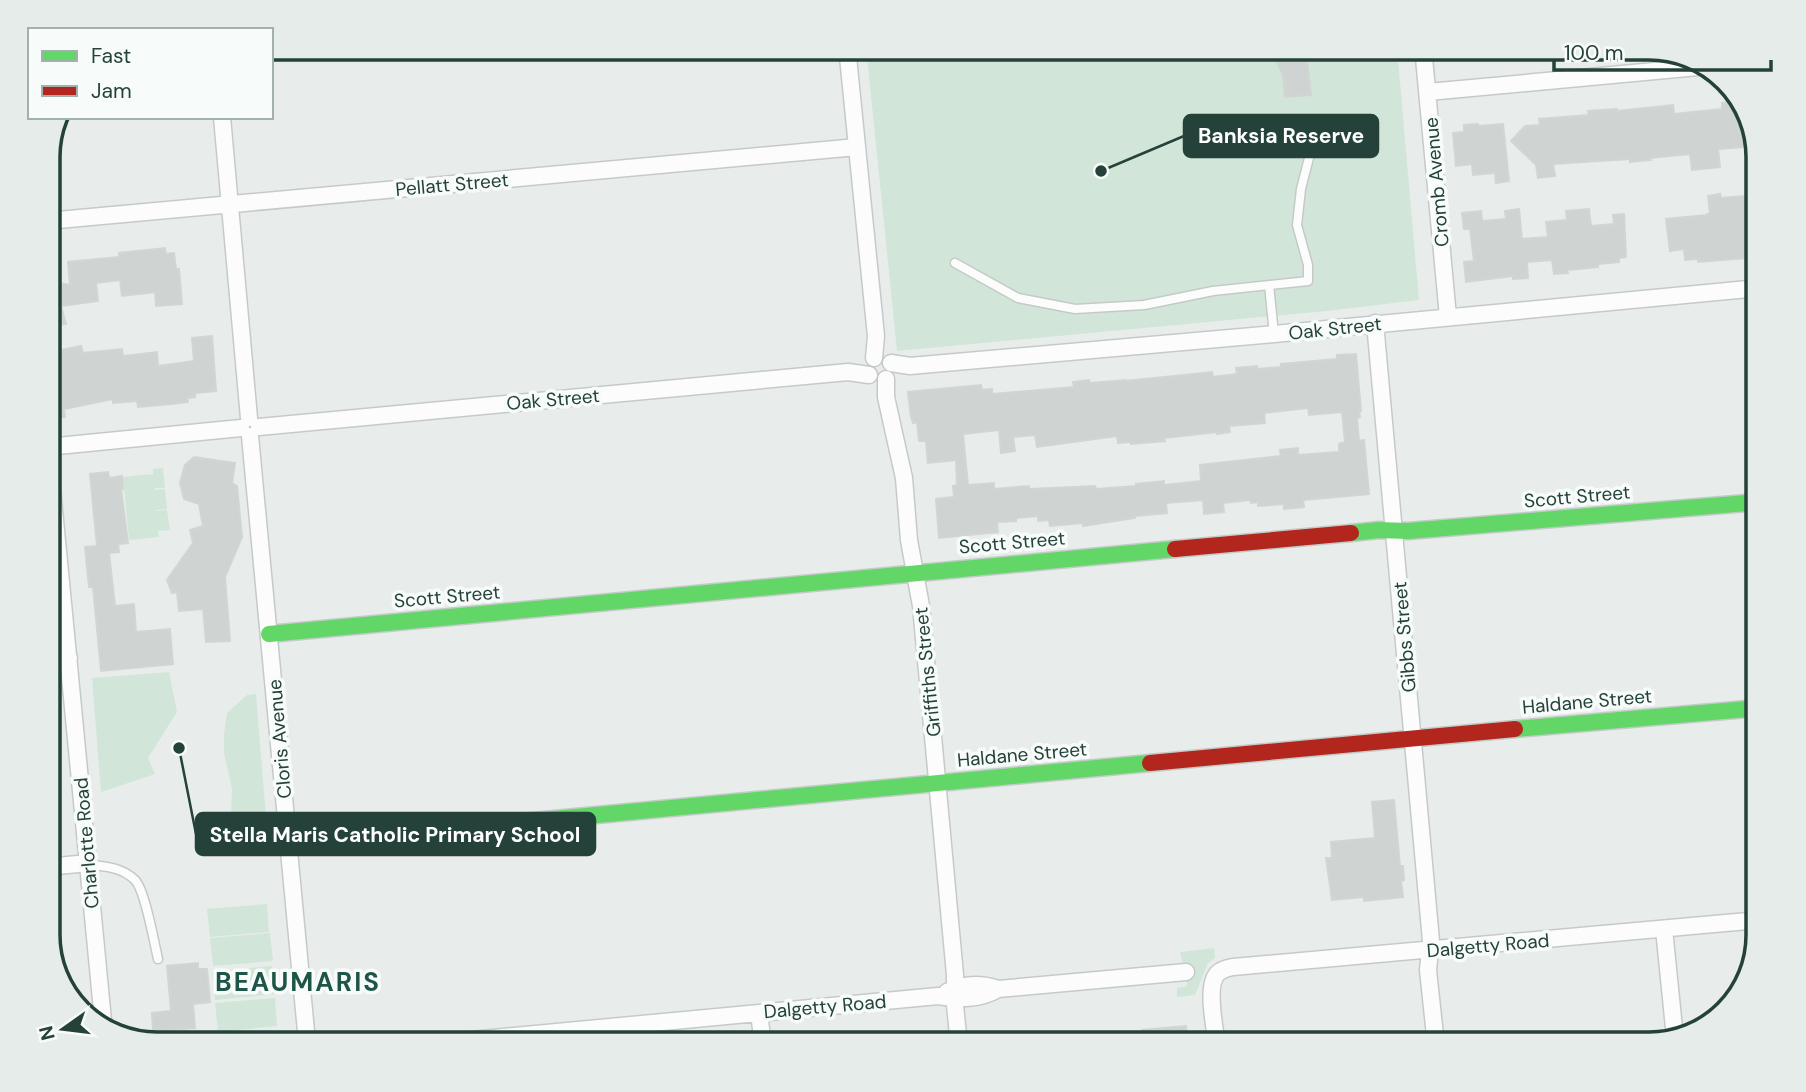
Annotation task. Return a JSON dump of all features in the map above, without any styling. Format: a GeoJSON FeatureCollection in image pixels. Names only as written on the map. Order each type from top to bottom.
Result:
{"type":"FeatureCollection","features":[{"type":"Feature","properties":{"kind":"street","name":"Griffiths Street"},"geometry":{"type":"LineString","coordinates":[[847,59],[880,369],[904,478],[909,540],[921,606],[958,1032]]}},
{"type":"Feature","properties":{"kind":"street","name":"Cromb Avenue"},"geometry":{"type":"LineString","coordinates":[[1424,59],[1448,317]]}},
{"type":"Feature","properties":{"kind":"street"},"geometry":{"type":"LineString","coordinates":[[1428,92],[1688,68]]}},
{"type":"Feature","properties":{"kind":"street","name":"Cloris Avenue"},"geometry":{"type":"LineString","coordinates":[[222,119],[307,1032]]}},
{"type":"Feature","properties":{"kind":"street","name":"Pellatt Street"},"geometry":{"type":"LineString","coordinates":[[60,220],[857,147]]}},
{"type":"Feature","properties":{"kind":"street","name":"Oak Street"},"geometry":{"type":"LineString","coordinates":[[60,446],[1746,289]]}},
{"type":"Feature","properties":{"kind":"street","name":"Gibbs Street"},"geometry":{"type":"LineString","coordinates":[[1375,323],[1431,941],[1428,970],[1435,1032]]}},
{"type":"Feature","properties":{"kind":"street","name":"Scott Street"},"geometry":{"type":"LineString","coordinates":[[270,634],[1379,530],[1746,503]]}},
{"type":"Feature","properties":{"kind":"street","name":"Charlotte Road"},"geometry":{"type":"LineString","coordinates":[[60,568],[102,1015]]}},
{"type":"Feature","properties":{"kind":"street"},"geometry":{"type":"LineString","coordinates":[[60,659],[69,658]]}},
{"type":"Feature","properties":{"kind":"street","name":"Haldane Street"},"geometry":{"type":"LineString","coordinates":[[289,844],[1412,737],[1746,709]]}},
{"type":"Feature","properties":{"kind":"street"},"geometry":{"type":"LineString","coordinates":[[60,866],[88,864]]}},
{"type":"Feature","properties":{"kind":"street","name":"Dalgetty Road"},"geometry":{"type":"LineString","coordinates":[[1216,1032],[1211,990],[1213,980],[1224,969],[1233,967],[1746,921]]}},
{"type":"Feature","properties":{"kind":"street"},"geometry":{"type":"LineString","coordinates":[[1664,929],[1674,1029]]}},
{"type":"Feature","properties":{"kind":"street","name":"Dalgetty Road"},"geometry":{"type":"LineString","coordinates":[[557,1032],[956,993],[985,996],[998,989],[1186,972]]}},
{"type":"Feature","properties":{"kind":"street"},"geometry":{"type":"LineString","coordinates":[[759,1013],[761,1032]]}},
{"type":"Feature","properties":{"kind":"lane"},"geometry":{"type":"LineString","coordinates":[[955,263],[1018,298],[1075,309],[1144,305],[1213,291],[1308,281],[1308,265],[1297,225],[1301,189],[1311,150],[1308,132]]}},
{"type":"Feature","properties":{"kind":"lane"},"geometry":{"type":"LineString","coordinates":[[1269,285],[1274,334]]}},
{"type":"Feature","properties":{"kind":"lane"},"geometry":{"type":"LineString","coordinates":[[88,864],[114,868],[134,879],[143,896],[158,959]]}},
{"type":"Feature","properties":{"kind":"green space"},"geometry":{"type":"Polygon","coordinates":[[[867,59],[1398,59],[1419,300],[897,351],[867,59]]]}},
{"type":"Feature","properties":{"kind":"green space"},"geometry":{"type":"Polygon","coordinates":[[[163,468],[165,488],[154,490],[165,489],[167,509],[156,511],[167,510],[170,530],[158,531],[159,537],[129,540],[123,477],[153,474],[153,469],[163,468]]]}},
{"type":"Feature","properties":{"kind":"green space"},"geometry":{"type":"Polygon","coordinates":[[[169,672],[177,712],[148,758],[155,774],[101,792],[92,678],[169,672]]]}},
{"type":"Feature","properties":{"kind":"green space"},"geometry":{"type":"Polygon","coordinates":[[[256,694],[267,829],[238,830],[231,816],[232,789],[224,753],[224,735],[227,713],[247,695],[256,694]]]}},
{"type":"Feature","properties":{"kind":"green space"},"geometry":{"type":"Polygon","coordinates":[[[267,904],[269,932],[210,937],[207,909],[267,904]]]}},
{"type":"Feature","properties":{"kind":"green space"},"geometry":{"type":"Polygon","coordinates":[[[270,933],[273,961],[213,966],[210,938],[270,933]]]}},
{"type":"Feature","properties":{"kind":"green space"},"geometry":{"type":"Polygon","coordinates":[[[1214,948],[1215,958],[1208,963],[1195,995],[1177,997],[1177,988],[1187,986],[1180,952],[1214,948]]]}},
{"type":"Feature","properties":{"kind":"green space"},"geometry":{"type":"Polygon","coordinates":[[[272,966],[275,994],[215,1000],[212,972],[272,966]]]}},
{"type":"Feature","properties":{"kind":"green space"},"geometry":{"type":"Polygon","coordinates":[[[275,998],[277,1026],[218,1032],[215,1003],[275,998]]]}},
{"type":"Feature","properties":{"kind":"building"},"geometry":{"type":"Polygon","coordinates":[[[1275,59],[1307,59],[1311,95],[1285,97],[1283,75],[1275,59]]]}},
{"type":"Feature","properties":{"kind":"building"},"geometry":{"type":"Polygon","coordinates":[[[1729,102],[1736,114],[1746,147],[1718,149],[1720,167],[1692,170],[1690,154],[1630,162],[1630,159],[1553,164],[1555,176],[1538,178],[1536,165],[1511,141],[1525,126],[1540,125],[1539,119],[1589,115],[1588,111],[1673,105],[1674,114],[1722,109],[1722,103],[1729,102]]]}},
{"type":"Feature","properties":{"kind":"building"},"geometry":{"type":"Polygon","coordinates":[[[1503,124],[1509,181],[1496,183],[1495,173],[1473,175],[1472,164],[1456,166],[1453,133],[1464,132],[1464,125],[1503,124]]]}},
{"type":"Feature","properties":{"kind":"building"},"geometry":{"type":"Polygon","coordinates":[[[1708,196],[1746,196],[1746,258],[1698,262],[1698,259],[1685,260],[1684,249],[1670,251],[1666,219],[1710,214],[1708,196]]]}},
{"type":"Feature","properties":{"kind":"building"},"geometry":{"type":"Polygon","coordinates":[[[1519,209],[1522,239],[1548,237],[1546,222],[1567,220],[1566,211],[1589,209],[1591,226],[1614,224],[1613,215],[1624,214],[1626,257],[1619,258],[1619,262],[1598,264],[1598,267],[1554,274],[1552,260],[1527,262],[1528,278],[1513,279],[1513,276],[1466,282],[1464,262],[1474,261],[1470,229],[1464,229],[1462,213],[1481,211],[1482,221],[1506,219],[1505,211],[1519,209]]]}},
{"type":"Feature","properties":{"kind":"building"},"geometry":{"type":"Polygon","coordinates":[[[165,248],[166,254],[174,253],[176,269],[179,269],[182,304],[156,306],[155,292],[122,296],[120,280],[96,283],[98,301],[61,306],[66,324],[60,325],[60,283],[70,285],[68,262],[119,257],[119,253],[165,248]]]}},
{"type":"Feature","properties":{"kind":"building"},"geometry":{"type":"Polygon","coordinates":[[[212,336],[216,391],[195,393],[195,397],[187,398],[188,402],[138,407],[137,401],[113,403],[113,399],[64,409],[65,417],[60,417],[60,350],[81,346],[83,353],[122,349],[123,356],[157,352],[158,366],[194,361],[192,338],[212,336]]]}},
{"type":"Feature","properties":{"kind":"building"},"geometry":{"type":"Polygon","coordinates":[[[1356,354],[1361,411],[1360,417],[1357,418],[1359,441],[1364,440],[1369,494],[1303,500],[1304,507],[1284,509],[1284,504],[1258,506],[1258,502],[1251,503],[1250,500],[1223,503],[1224,512],[1204,514],[1203,500],[1166,503],[1167,513],[1083,526],[1083,523],[1050,526],[1049,520],[1038,521],[1038,516],[1016,518],[1016,521],[997,522],[998,532],[939,538],[936,499],[954,497],[953,486],[957,485],[956,460],[928,463],[926,441],[919,441],[917,422],[913,423],[911,417],[908,392],[981,385],[982,390],[992,389],[992,394],[1074,387],[1073,382],[1089,380],[1090,383],[1125,381],[1212,372],[1213,377],[1237,374],[1236,368],[1281,367],[1281,364],[1337,359],[1337,355],[1356,354]],[[1308,408],[1264,413],[1265,423],[1229,426],[1230,432],[1131,444],[1118,443],[1117,436],[1037,447],[1035,435],[1013,437],[1015,451],[1001,453],[999,430],[963,434],[968,485],[994,483],[994,489],[1095,486],[1096,489],[1164,481],[1164,485],[1201,481],[1200,465],[1281,456],[1280,450],[1298,448],[1298,455],[1339,452],[1339,444],[1345,442],[1342,412],[1309,415],[1308,408]]]}},
{"type":"Feature","properties":{"kind":"building"},"geometry":{"type":"Polygon","coordinates":[[[194,457],[235,463],[232,483],[237,486],[242,537],[225,577],[230,641],[206,642],[203,609],[179,611],[177,592],[172,593],[167,580],[193,543],[190,530],[203,526],[199,504],[184,499],[180,483],[185,465],[194,457]]]}},
{"type":"Feature","properties":{"kind":"building"},"geometry":{"type":"Polygon","coordinates":[[[108,472],[109,478],[122,476],[121,489],[128,543],[118,544],[119,552],[109,553],[115,606],[134,604],[136,632],[170,629],[173,664],[101,671],[93,587],[89,587],[85,547],[97,546],[90,474],[108,472]]]}},
{"type":"Feature","properties":{"kind":"building"},"geometry":{"type":"Polygon","coordinates":[[[1394,800],[1400,866],[1403,866],[1403,897],[1364,901],[1364,897],[1332,900],[1326,858],[1332,858],[1331,842],[1375,838],[1372,802],[1394,800]]]}},
{"type":"Feature","properties":{"kind":"building"},"geometry":{"type":"Polygon","coordinates":[[[198,963],[198,969],[207,969],[210,1002],[193,1004],[195,1028],[153,1031],[152,1013],[171,1011],[167,966],[198,963]]]}},
{"type":"Feature","properties":{"kind":"building"},"geometry":{"type":"Polygon","coordinates":[[[1186,1026],[1187,1032],[1142,1032],[1186,1026]]]}},
{"type":"Feature","properties":{"kind":"traffic: fast"},"geometry":{"type":"LineString","coordinates":[[1351,533],[1408,531],[1746,503]]}},
{"type":"Feature","properties":{"kind":"traffic: fast"},"geometry":{"type":"LineString","coordinates":[[269,634],[1175,549]]}},
{"type":"Feature","properties":{"kind":"traffic: fast"},"geometry":{"type":"LineString","coordinates":[[1515,729],[1746,709]]}},
{"type":"Feature","properties":{"kind":"traffic: fast"},"geometry":{"type":"LineString","coordinates":[[289,844],[1150,763]]}},
{"type":"Feature","properties":{"kind":"traffic: jam"},"geometry":{"type":"LineString","coordinates":[[1175,549],[1351,533]]}},
{"type":"Feature","properties":{"kind":"traffic: jam"},"geometry":{"type":"LineString","coordinates":[[1150,763],[1515,729]]}},
{"type":"Feature","properties":{"kind":"place","name":"Banksia Reserve"},"geometry":{"type":"Point","coordinates":[1101,171]}},
{"type":"Feature","properties":{"kind":"place","name":"Stella Maris Catholic Primary School"},"geometry":{"type":"Point","coordinates":[179,748]}},
{"type":"Feature","properties":{"kind":"district","name":"BEAUMARIS"},"geometry":{"type":"Point","coordinates":[298,982]}}]}
